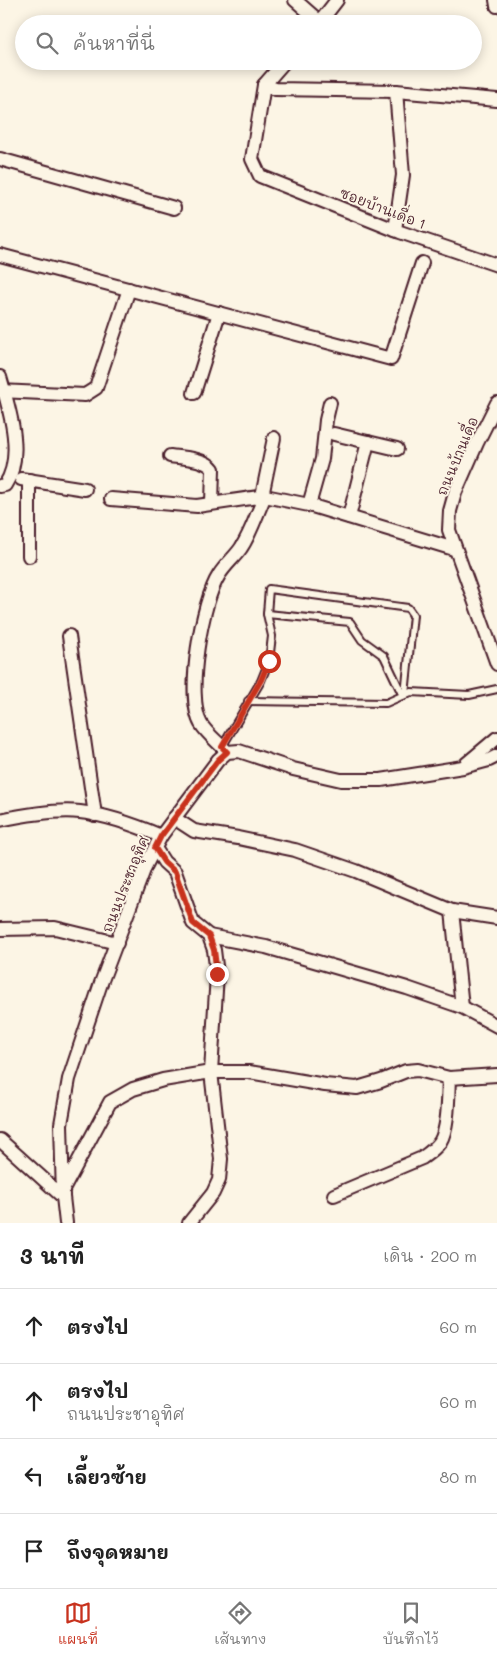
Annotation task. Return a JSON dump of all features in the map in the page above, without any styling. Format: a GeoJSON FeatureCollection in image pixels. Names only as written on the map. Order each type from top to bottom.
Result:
{"type":"FeatureCollection","features":[{"type":"Feature","properties":{"kind":"street"},"geometry":{"type":"LineString","coordinates":[[295,0],[311,15]]}},
{"type":"Feature","properties":{"kind":"street"},"geometry":{"type":"LineString","coordinates":[[325,15],[337,0]]}},
{"type":"Feature","properties":{"kind":"street"},"geometry":{"type":"LineString","coordinates":[[496,0],[497,6]]}},
{"type":"Feature","properties":{"kind":"street"},"geometry":{"type":"LineString","coordinates":[[277,70],[264,85],[276,89],[396,90],[497,100]]}},
{"type":"Feature","properties":{"kind":"street","name":"ซอยบ้านเดื่อ 1"},"geometry":{"type":"LineString","coordinates":[[264,85],[252,159],[260,176],[395,230],[497,265]]}},
{"type":"Feature","properties":{"kind":"street"},"geometry":{"type":"LineString","coordinates":[[395,230],[403,175],[396,90]]}},
{"type":"Feature","properties":{"kind":"street"},"geometry":{"type":"LineString","coordinates":[[0,159],[174,208]]}},
{"type":"Feature","properties":{"kind":"street"},"geometry":{"type":"LineString","coordinates":[[0,255],[392,359],[422,263]]}},
{"type":"Feature","properties":{"kind":"street"},"geometry":{"type":"LineString","coordinates":[[0,486],[5,485],[10,477],[15,445],[11,414],[1,386],[85,395],[96,388],[128,289]]}},
{"type":"Feature","properties":{"kind":"street"},"geometry":{"type":"LineString","coordinates":[[194,393],[219,313]]}},
{"type":"Feature","properties":{"kind":"street"},"geometry":{"type":"LineString","coordinates":[[309,505],[322,459],[326,420],[330,403]]}},
{"type":"Feature","properties":{"kind":"street","name":"ถนนบ้านเดื่อ"},"geometry":{"type":"LineString","coordinates":[[497,403],[476,443],[455,493],[450,511],[449,530],[454,549],[497,664]]}},
{"type":"Feature","properties":{"kind":"street"},"geometry":{"type":"LineString","coordinates":[[334,434],[397,449]]}},
{"type":"Feature","properties":{"kind":"street"},"geometry":{"type":"LineString","coordinates":[[274,438],[263,496],[241,547],[219,575],[211,592],[202,628],[194,680],[197,713],[202,725],[225,750],[239,750],[292,769],[341,780],[381,780],[462,767],[497,756]]}},
{"type":"Feature","properties":{"kind":"street"},"geometry":{"type":"LineString","coordinates":[[349,517],[368,442]]}},
{"type":"Feature","properties":{"kind":"street"},"geometry":{"type":"LineString","coordinates":[[170,456],[202,462],[211,466],[213,469],[212,503]]}},
{"type":"Feature","properties":{"kind":"street"},"geometry":{"type":"LineString","coordinates":[[10,477],[85,489]]}},
{"type":"Feature","properties":{"kind":"street"},"geometry":{"type":"LineString","coordinates":[[29,480],[29,556]]}},
{"type":"Feature","properties":{"kind":"street"},"geometry":{"type":"LineString","coordinates":[[111,499],[197,506],[263,496],[309,505],[454,549]]}},
{"type":"Feature","properties":{"kind":"street"},"geometry":{"type":"LineString","coordinates":[[69,636],[95,815]]}},
{"type":"Feature","properties":{"kind":"street"},"geometry":{"type":"LineString","coordinates":[[462,767],[497,738]]}},
{"type":"Feature","properties":{"kind":"street","name":"ถนนประชาอุทิศ"},"geometry":{"type":"LineString","coordinates":[[66,1223],[62,1194],[61,1124],[69,1079],[101,983],[145,867],[161,836],[225,750]]}},
{"type":"Feature","properties":{"kind":"street"},"geometry":{"type":"LineString","coordinates":[[0,820],[29,814],[79,812],[128,822],[161,836]]}},
{"type":"Feature","properties":{"kind":"street"},"geometry":{"type":"LineString","coordinates":[[174,818],[194,831],[295,850],[356,871],[452,911],[497,918]]}},
{"type":"Feature","properties":{"kind":"street"},"geometry":{"type":"LineString","coordinates":[[155,848],[164,862],[175,872],[193,923],[209,936],[275,950],[407,988],[462,1008],[497,1026]]}},
{"type":"Feature","properties":{"kind":"street"},"geometry":{"type":"LineString","coordinates":[[452,911],[462,1008]]}},
{"type":"Feature","properties":{"kind":"street"},"geometry":{"type":"LineString","coordinates":[[0,929],[55,928],[116,943]]}},
{"type":"Feature","properties":{"kind":"street"},"geometry":{"type":"LineString","coordinates":[[189,1223],[213,1193],[219,1180],[222,1160],[211,1072],[217,974],[214,950],[209,936]]}},
{"type":"Feature","properties":{"kind":"street"},"geometry":{"type":"LineString","coordinates":[[0,1140],[62,1194],[110,1102],[133,1089],[163,1080],[211,1072],[249,1072],[325,1085],[357,1088],[406,1071],[418,1070],[450,1078],[497,1075]]}},
{"type":"Feature","properties":{"kind":"street"},"geometry":{"type":"LineString","coordinates":[[334,1195],[422,1158],[433,1150],[441,1140],[445,1127],[450,1078]]}},
{"type":"Feature","properties":{"kind":"lane"},"geometry":{"type":"LineString","coordinates":[[225,750],[269,661],[272,636],[267,614],[269,589],[408,608],[413,615],[404,695]]}},
{"type":"Feature","properties":{"kind":"lane"},"geometry":{"type":"LineString","coordinates":[[267,614],[350,622],[362,640],[384,656],[404,695]]}},
{"type":"Feature","properties":{"kind":"lane"},"geometry":{"type":"LineString","coordinates":[[248,701],[386,703],[404,695],[418,692],[469,695],[497,689]]}},
{"type":"Feature","properties":{"kind":"route"},"geometry":{"type":"LineString","coordinates":[[217,974],[214,950],[209,936],[193,923],[175,872],[164,862],[155,848],[161,836],[218,760],[227,752],[222,747],[261,680],[269,661]]}}]}
